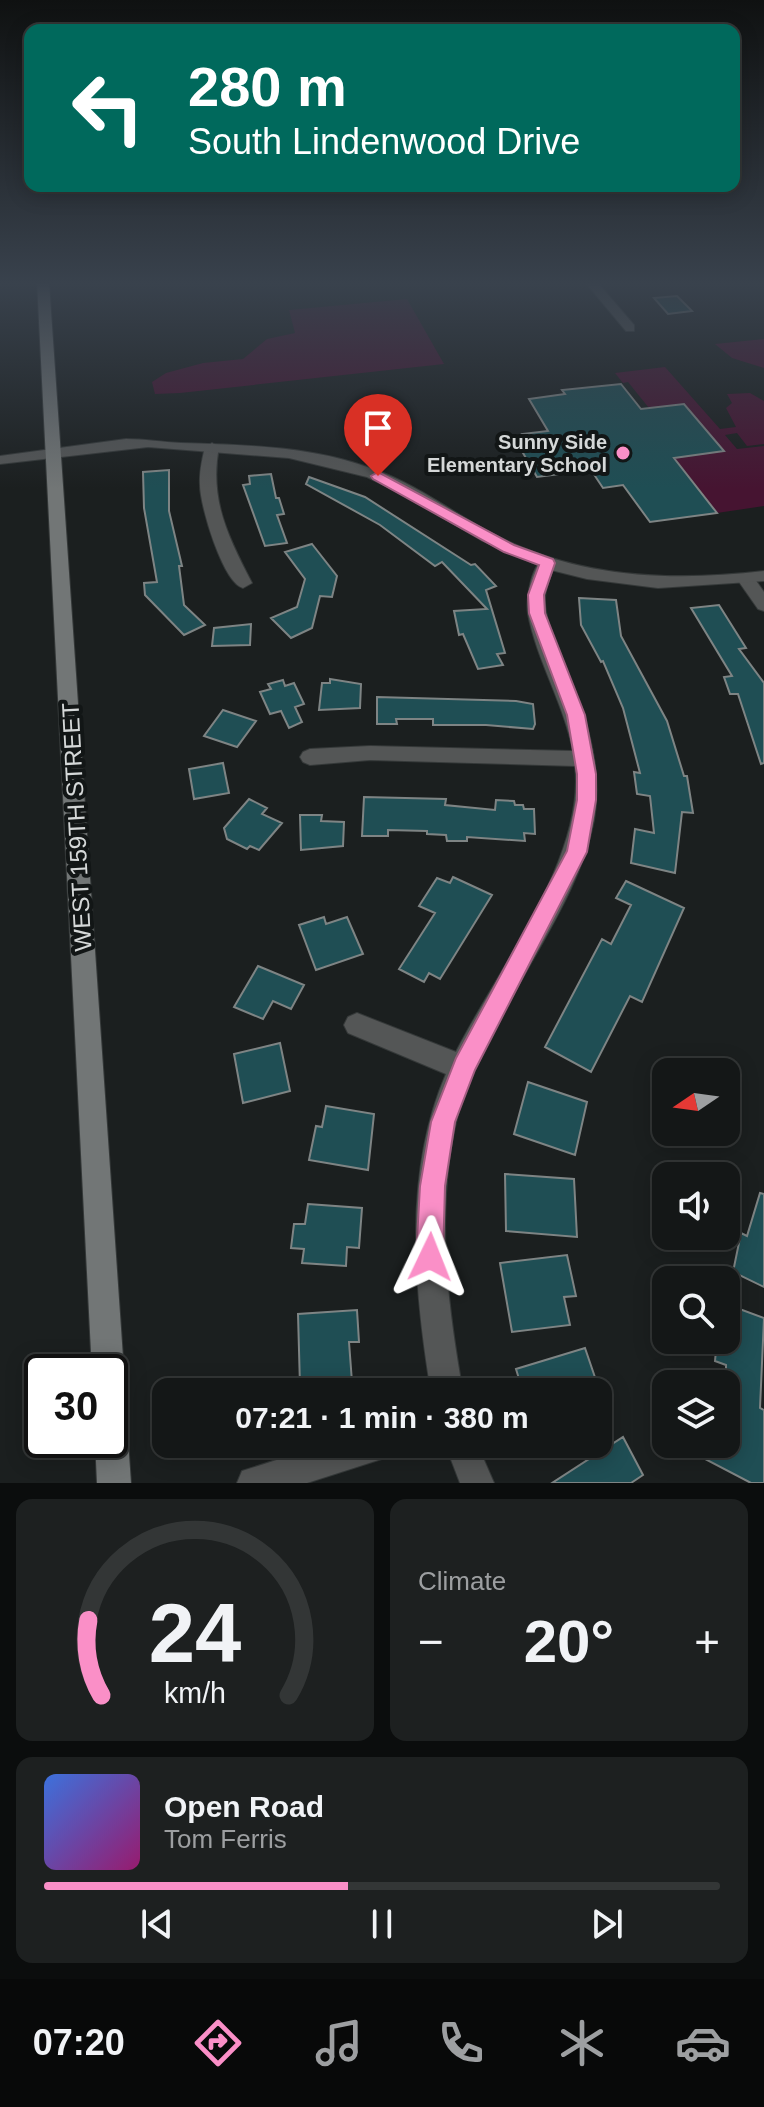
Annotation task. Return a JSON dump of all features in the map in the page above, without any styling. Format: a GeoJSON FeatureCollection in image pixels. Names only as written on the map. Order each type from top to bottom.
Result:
{"type":"FeatureCollection","features":[{"type":"Feature","properties":{"kind":"main road","name":"WEST 159TH STREET"},"geometry":{"type":"LineString","coordinates":[[48,351],[107,1354]]}},
{"type":"Feature","properties":{"kind":"main road"},"geometry":{"type":"LineString","coordinates":[[113,1458],[114,1483]]}},
{"type":"Feature","properties":{"kind":"street"},"geometry":{"type":"LineString","coordinates":[[0,460],[149,454],[176,447],[246,447],[306,454],[356,468],[406,489],[509,549],[547,563],[605,576],[659,583],[755,577],[764,605]]}},
{"type":"Feature","properties":{"kind":"street"},"geometry":{"type":"LineString","coordinates":[[212,447],[206,469],[207,501],[215,527],[243,583]]}},
{"type":"Feature","properties":{"kind":"street"},"geometry":{"type":"LineString","coordinates":[[0,472],[56,460]]}},
{"type":"Feature","properties":{"kind":"street"},"geometry":{"type":"LineString","coordinates":[[444,1378],[437,1338],[430,1257],[433,1186],[443,1122],[465,1066],[577,852],[586,800],[576,715],[537,613],[536,595],[547,563]]}},
{"type":"Feature","properties":{"kind":"street"},"geometry":{"type":"LineString","coordinates":[[310,757],[370,753],[583,759]]}},
{"type":"Feature","properties":{"kind":"street"},"geometry":{"type":"LineString","coordinates":[[357,1025],[445,1062],[465,1066]]}},
{"type":"Feature","properties":{"kind":"street"},"geometry":{"type":"LineString","coordinates":[[254,1483],[334,1458]]}},
{"type":"Feature","properties":{"kind":"street"},"geometry":{"type":"LineString","coordinates":[[467,1458],[477,1483]]}},
{"type":"Feature","properties":{"kind":"shaded area"},"geometry":{"type":"Polygon","coordinates":[[[252,351],[437,351],[444,364],[155,394],[152,382],[166,373],[203,363],[243,359],[252,351]]]}},
{"type":"Feature","properties":{"kind":"shaded area"},"geometry":{"type":"Polygon","coordinates":[[[724,351],[764,351],[764,368],[732,358],[724,351]]]}},
{"type":"Feature","properties":{"kind":"shaded area"},"geometry":{"type":"Polygon","coordinates":[[[665,367],[720,429],[736,427],[726,408],[732,403],[727,394],[750,393],[764,401],[764,444],[747,446],[737,433],[725,435],[737,449],[764,446],[764,506],[717,513],[674,458],[723,450],[684,404],[649,408],[628,382],[623,383],[615,373],[665,367]]]}},
{"type":"Feature","properties":{"kind":"building","name":"Sunny Side Elementary School"},"geometry":{"type":"Polygon","coordinates":[[[621,384],[641,409],[684,404],[724,451],[674,458],[717,513],[650,522],[623,485],[603,488],[591,470],[537,477],[516,441],[525,440],[522,434],[548,431],[529,399],[565,394],[562,390],[621,384]]]}},
{"type":"Feature","properties":{"kind":"building"},"geometry":{"type":"Polygon","coordinates":[[[169,470],[169,511],[182,566],[179,566],[184,605],[205,625],[184,635],[145,595],[144,583],[157,582],[144,508],[143,472],[169,470]]]}},
{"type":"Feature","properties":{"kind":"building"},"geometry":{"type":"Polygon","coordinates":[[[271,474],[276,498],[279,498],[284,514],[277,515],[287,543],[265,546],[243,485],[250,484],[249,476],[271,474]]]}},
{"type":"Feature","properties":{"kind":"building"},"geometry":{"type":"Polygon","coordinates":[[[309,477],[365,497],[471,565],[475,564],[496,586],[486,590],[505,653],[497,654],[503,665],[478,669],[463,634],[459,635],[454,611],[487,609],[442,562],[435,566],[380,525],[306,484],[309,477]]]}},
{"type":"Feature","properties":{"kind":"building"},"geometry":{"type":"Polygon","coordinates":[[[312,544],[337,576],[332,597],[320,596],[312,628],[291,638],[271,618],[297,607],[305,579],[285,552],[312,544]]]}},
{"type":"Feature","properties":{"kind":"building"},"geometry":{"type":"Polygon","coordinates":[[[579,598],[616,600],[621,636],[667,721],[684,776],[687,776],[693,813],[682,812],[675,873],[631,863],[635,829],[654,833],[650,796],[637,794],[634,772],[640,773],[623,708],[603,661],[581,625],[579,598]]]}},
{"type":"Feature","properties":{"kind":"building"},"geometry":{"type":"Polygon","coordinates":[[[719,605],[746,648],[739,649],[764,683],[764,763],[761,764],[738,694],[730,694],[724,677],[732,676],[691,608],[719,605]]]}},
{"type":"Feature","properties":{"kind":"building"},"geometry":{"type":"Polygon","coordinates":[[[251,624],[250,645],[212,646],[214,628],[251,624]]]}},
{"type":"Feature","properties":{"kind":"building"},"geometry":{"type":"Polygon","coordinates":[[[330,679],[361,684],[360,708],[319,710],[322,683],[330,683],[330,679]]]}},
{"type":"Feature","properties":{"kind":"building"},"geometry":{"type":"Polygon","coordinates":[[[283,680],[285,686],[294,683],[304,704],[295,707],[302,722],[289,728],[281,711],[270,714],[260,692],[271,689],[268,684],[283,680]]]}},
{"type":"Feature","properties":{"kind":"building"},"geometry":{"type":"Polygon","coordinates":[[[377,697],[516,701],[533,704],[535,724],[533,729],[433,725],[433,719],[396,719],[397,724],[377,724],[377,697]]]}},
{"type":"Feature","properties":{"kind":"building"},"geometry":{"type":"Polygon","coordinates":[[[223,710],[256,721],[237,747],[204,736],[223,710]]]}},
{"type":"Feature","properties":{"kind":"building"},"geometry":{"type":"Polygon","coordinates":[[[223,763],[229,793],[194,799],[189,769],[223,763]]]}},
{"type":"Feature","properties":{"kind":"building"},"geometry":{"type":"Polygon","coordinates":[[[364,797],[446,799],[445,805],[495,810],[496,800],[514,801],[515,805],[523,805],[524,809],[534,809],[535,834],[524,833],[525,841],[467,837],[467,841],[447,841],[446,835],[427,834],[427,831],[388,830],[388,836],[362,836],[364,797]]]}},
{"type":"Feature","properties":{"kind":"building"},"geometry":{"type":"Polygon","coordinates":[[[249,799],[267,808],[262,814],[282,823],[259,850],[250,846],[247,849],[227,839],[224,828],[249,799]]]}},
{"type":"Feature","properties":{"kind":"building"},"geometry":{"type":"Polygon","coordinates":[[[300,815],[322,815],[321,821],[344,822],[343,846],[301,850],[300,815]]]}},
{"type":"Feature","properties":{"kind":"building"},"geometry":{"type":"Polygon","coordinates":[[[453,877],[492,895],[440,979],[429,973],[424,982],[399,969],[435,913],[419,906],[437,878],[450,883],[453,877]]]}},
{"type":"Feature","properties":{"kind":"building"},"geometry":{"type":"Polygon","coordinates":[[[626,881],[684,908],[642,1002],[630,996],[591,1072],[545,1047],[602,939],[611,944],[631,905],[616,898],[626,881]]]}},
{"type":"Feature","properties":{"kind":"building"},"geometry":{"type":"Polygon","coordinates":[[[324,917],[326,924],[347,917],[363,954],[316,970],[299,925],[324,917]]]}},
{"type":"Feature","properties":{"kind":"building"},"geometry":{"type":"Polygon","coordinates":[[[258,966],[304,985],[291,1009],[273,1001],[263,1019],[234,1007],[258,966]]]}},
{"type":"Feature","properties":{"kind":"building"},"geometry":{"type":"Polygon","coordinates":[[[280,1043],[290,1091],[243,1103],[234,1054],[280,1043]]]}},
{"type":"Feature","properties":{"kind":"building"},"geometry":{"type":"Polygon","coordinates":[[[528,1082],[587,1102],[575,1155],[514,1134],[528,1082]]]}},
{"type":"Feature","properties":{"kind":"building"},"geometry":{"type":"Polygon","coordinates":[[[326,1106],[374,1114],[368,1170],[309,1160],[316,1126],[322,1127],[326,1106]]]}},
{"type":"Feature","properties":{"kind":"building"},"geometry":{"type":"Polygon","coordinates":[[[505,1174],[574,1179],[577,1237],[506,1231],[505,1174]]]}},
{"type":"Feature","properties":{"kind":"building"},"geometry":{"type":"Polygon","coordinates":[[[760,1193],[764,1194],[764,1287],[740,1275],[740,1266],[734,1266],[740,1250],[741,1233],[747,1236],[760,1193]]]}},
{"type":"Feature","properties":{"kind":"building"},"geometry":{"type":"Polygon","coordinates":[[[308,1204],[362,1208],[359,1248],[347,1247],[346,1266],[302,1263],[304,1249],[291,1248],[294,1224],[305,1224],[308,1204]]]}},
{"type":"Feature","properties":{"kind":"building"},"geometry":{"type":"Polygon","coordinates":[[[567,1255],[576,1296],[564,1297],[570,1325],[512,1332],[500,1263],[567,1255]]]}},
{"type":"Feature","properties":{"kind":"building"},"geometry":{"type":"Polygon","coordinates":[[[740,1309],[764,1318],[760,1408],[764,1410],[764,1483],[751,1483],[705,1459],[740,1458],[740,1370],[726,1370],[726,1365],[715,1361],[716,1354],[740,1354],[740,1309]]]}},
{"type":"Feature","properties":{"kind":"building"},"geometry":{"type":"Polygon","coordinates":[[[357,1310],[359,1342],[349,1342],[352,1378],[300,1378],[298,1314],[357,1310]]]}},
{"type":"Feature","properties":{"kind":"building"},"geometry":{"type":"Polygon","coordinates":[[[585,1348],[595,1378],[519,1378],[516,1369],[585,1348]]]}},
{"type":"Feature","properties":{"kind":"building"},"geometry":{"type":"Polygon","coordinates":[[[623,1437],[643,1475],[631,1483],[552,1483],[591,1458],[612,1458],[612,1444],[623,1437]]]}},
{"type":"Feature","properties":{"kind":"place","name":"Sunny Side Elementary School"},"geometry":{"type":"Point","coordinates":[623,453]}},
{"type":"Feature","properties":{"kind":"route"},"geometry":{"type":"LineString","coordinates":[[378,476],[509,549],[547,563],[539,579],[537,613],[576,715],[587,774],[577,852],[465,1066],[443,1122],[433,1186],[430,1257]]}}]}
